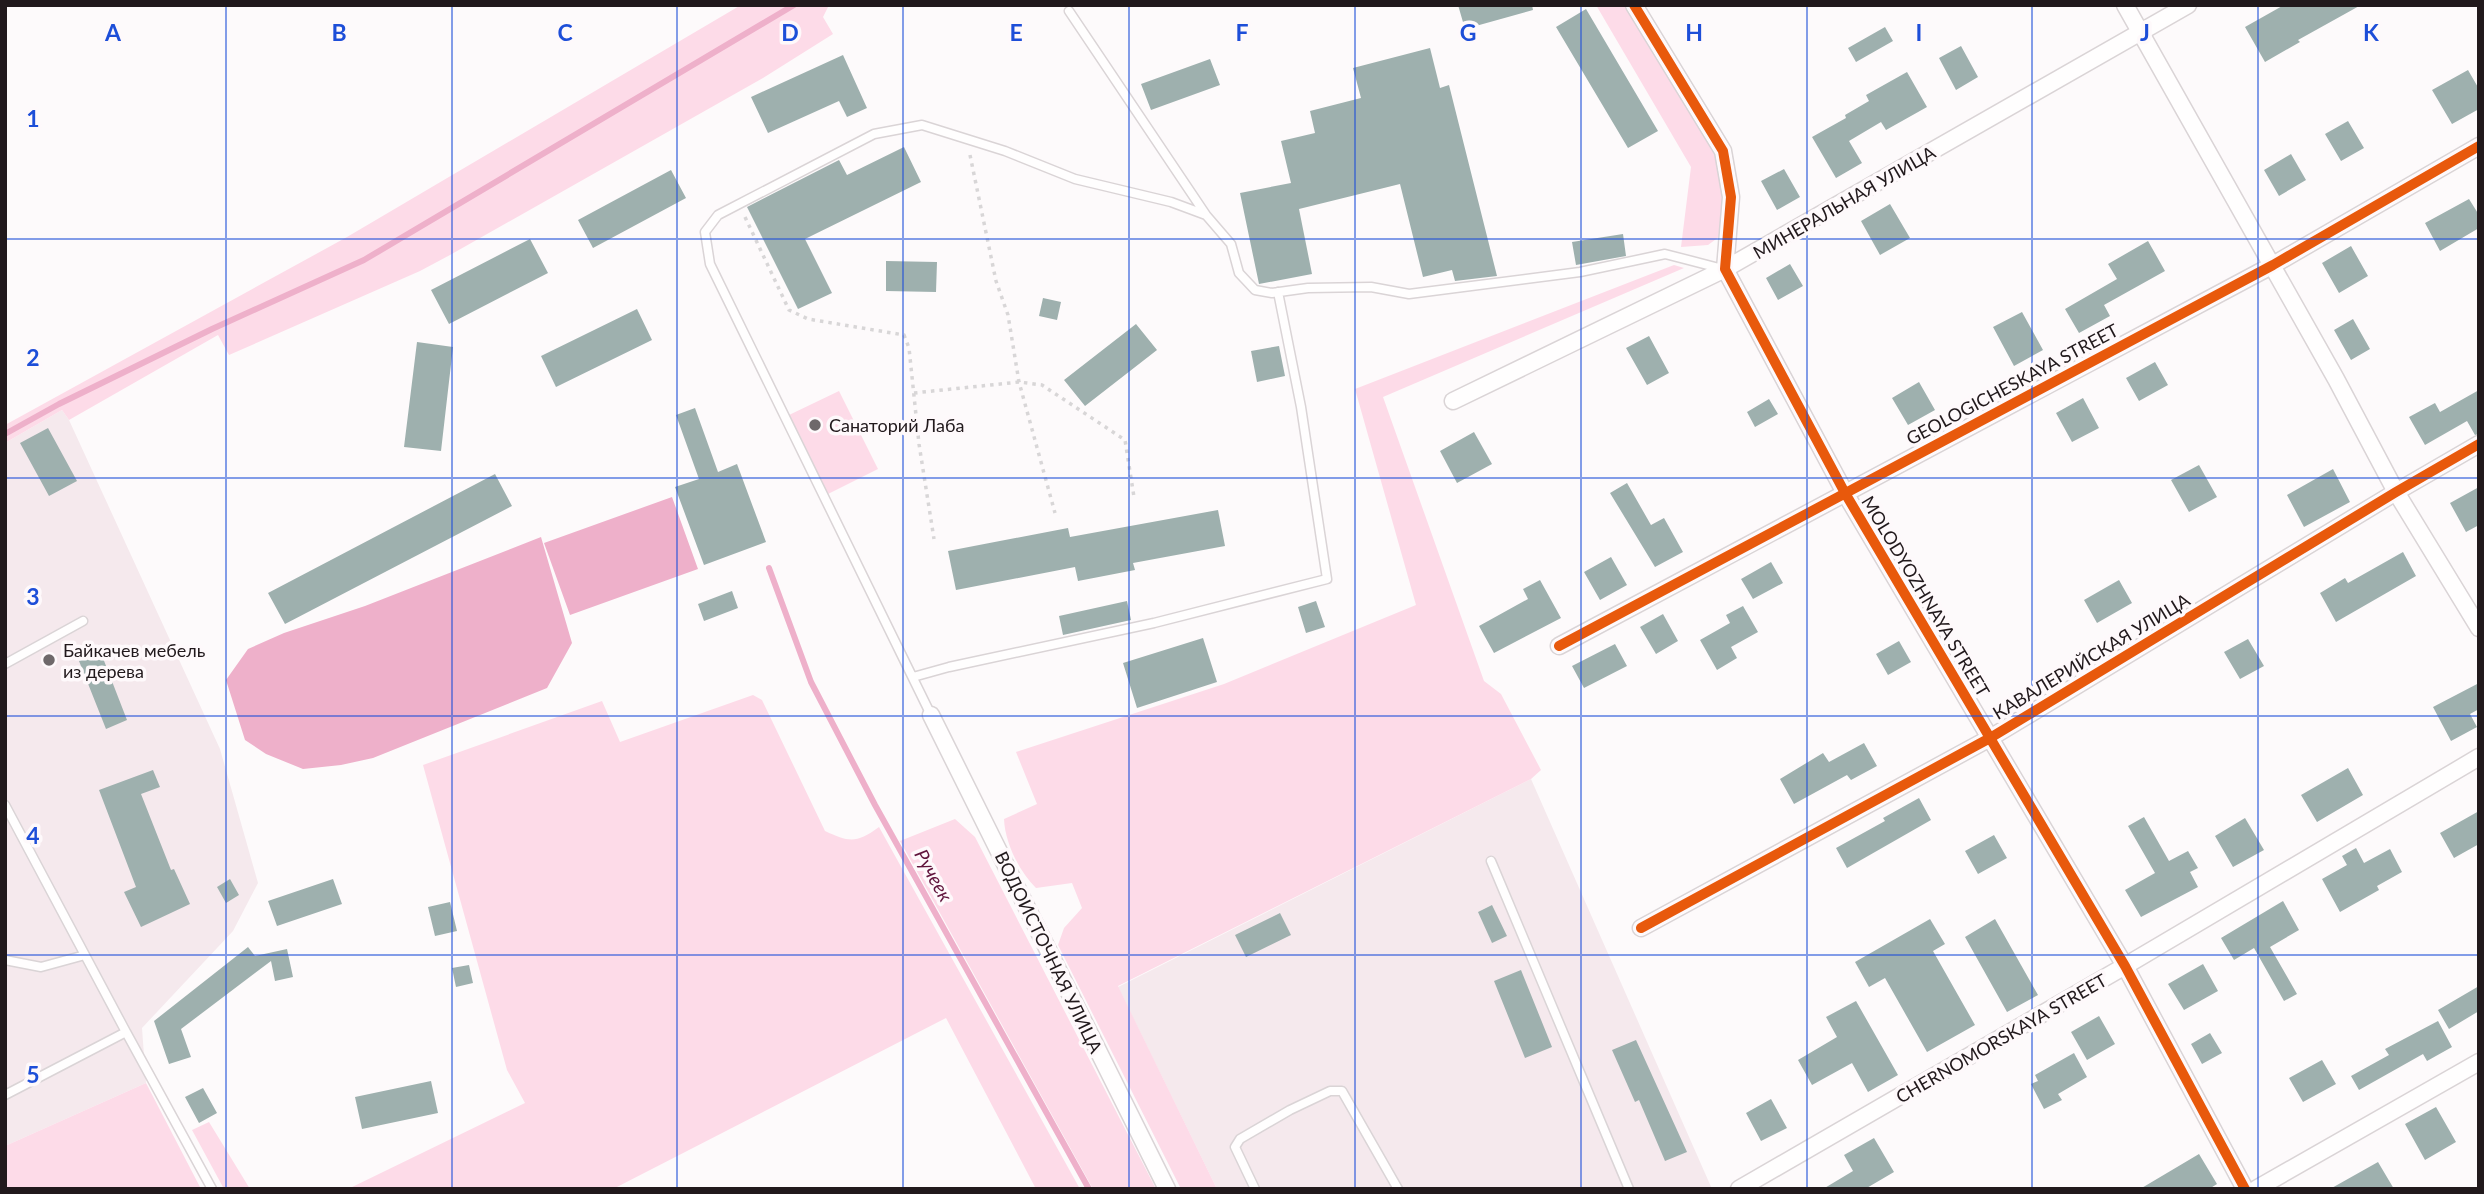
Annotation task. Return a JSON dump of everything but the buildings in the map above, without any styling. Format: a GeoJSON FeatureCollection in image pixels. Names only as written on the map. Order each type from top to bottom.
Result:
{"type":"FeatureCollection","features":[{"type":"Feature","properties":{"kind":"street"},"geometry":{"type":"LineString","coordinates":[[2125,5],[2273,265],[2396,492],[2479,628]]}},
{"type":"Feature","properties":{"kind":"street","name":"МИНЕРАЛЬНАЯ УЛИЦА"},"geometry":{"type":"LineString","coordinates":[[1453,401],[1725,270],[2188,5]]}},
{"type":"Feature","properties":{"kind":"street"},"geometry":{"type":"LineString","coordinates":[[1637,6],[1723,151],[1731,197],[1725,270]]}},
{"type":"Feature","properties":{"kind":"street","name":"GEOLOGICHESKAYA STREET"},"geometry":{"type":"LineString","coordinates":[[1559,646],[2273,265],[2479,146]]}},
{"type":"Feature","properties":{"kind":"street","name":"MOLODYOZHNAYA STREET"},"geometry":{"type":"LineString","coordinates":[[1725,270],[1845,493],[2125,966],[2245,1189]]}},
{"type":"Feature","properties":{"kind":"street","name":"КАВАЛЕРИЙСКАЯ УЛИЦА"},"geometry":{"type":"LineString","coordinates":[[1641,928],[1990,738],[2479,444]]}},
{"type":"Feature","properties":{"kind":"street","name":"ВОДОИСТОЧНАЯ УЛИЦА"},"geometry":{"type":"LineString","coordinates":[[932,715],[1167,1189]]}},
{"type":"Feature","properties":{"kind":"street","name":"CHERNOMORSKAYA STREET"},"geometry":{"type":"LineString","coordinates":[[1739,1189],[2479,757]]}},
{"type":"Feature","properties":{"kind":"street"},"geometry":{"type":"LineString","coordinates":[[2256,1189],[2479,1062]]}},
{"type":"Feature","properties":{"kind":"lane"},"geometry":{"type":"LineString","coordinates":[[1069,11],[1206,215],[1231,244],[1240,274],[1255,290],[1278,292],[1308,288],[1371,287],[1409,294],[1580,272],[1665,254],[1725,270]]}},
{"type":"Feature","properties":{"kind":"lane"},"geometry":{"type":"LineString","coordinates":[[932,715],[710,264],[705,232],[718,215],[874,134],[922,125],[1005,151],[1075,179],[1171,202],[1206,215]]}},
{"type":"Feature","properties":{"kind":"lane"},"geometry":{"type":"LineString","coordinates":[[913,677],[1154,623],[1327,579],[1301,407],[1278,292]]}},
{"type":"Feature","properties":{"kind":"lane"},"geometry":{"type":"LineString","coordinates":[[5,664],[83,621]]}},
{"type":"Feature","properties":{"kind":"lane"},"geometry":{"type":"LineString","coordinates":[[5,805],[212,1189]]}},
{"type":"Feature","properties":{"kind":"lane"},"geometry":{"type":"LineString","coordinates":[[5,830],[16,825]]}},
{"type":"Feature","properties":{"kind":"lane"},"geometry":{"type":"LineString","coordinates":[[1491,861],[1629,1189]]}},
{"type":"Feature","properties":{"kind":"lane"},"geometry":{"type":"LineString","coordinates":[[5,960],[41,967],[85,955]]}},
{"type":"Feature","properties":{"kind":"lane"},"geometry":{"type":"LineString","coordinates":[[5,1095],[126,1032]]}},
{"type":"Feature","properties":{"kind":"lane"},"geometry":{"type":"LineString","coordinates":[[1255,1189],[1235,1147],[1240,1139],[1330,1091],[1342,1091],[1398,1189]]}},
{"type":"Feature","properties":{"kind":"path"},"geometry":{"type":"LineString","coordinates":[[967,139],[996,281],[1007,315],[1019,382],[1055,513]]}},
{"type":"Feature","properties":{"kind":"path"},"geometry":{"type":"LineString","coordinates":[[738,204],[789,310],[808,319],[904,335],[909,348],[934,539]]}},
{"type":"Feature","properties":{"kind":"path"},"geometry":{"type":"LineString","coordinates":[[914,393],[1019,382],[1042,385],[1125,440],[1134,497]]}},
{"type":"Feature","properties":{"kind":"shaded area"},"geometry":{"type":"Polygon","coordinates":[[[741,5],[829,5],[823,17],[833,34],[763,78],[420,271],[229,355],[218,335],[69,420],[62,410],[5,443],[5,425],[347,237],[741,5]]]}},
{"type":"Feature","properties":{"kind":"shaded area"},"geometry":{"type":"Polygon","coordinates":[[[1596,5],[1625,5],[1685,97],[1706,135],[1719,173],[1723,234],[1708,245],[1681,247],[1691,167],[1596,5]]]}},
{"type":"Feature","properties":{"kind":"shaded area"},"geometry":{"type":"Polygon","coordinates":[[[1674,265],[1684,268],[1383,397],[1484,681],[1501,694],[1541,770],[1531,779],[1118,986],[1217,1189],[1181,1189],[1058,945],[1064,928],[1082,908],[1072,883],[1036,888],[1010,847],[1004,819],[1037,804],[1016,752],[1224,684],[1416,605],[1355,389],[1674,265]]]}},
{"type":"Feature","properties":{"kind":"shaded area"},"geometry":{"type":"Polygon","coordinates":[[[839,391],[878,469],[828,494],[789,415],[839,391]]]}},
{"type":"Feature","properties":{"kind":"shaded area"},"geometry":{"type":"Polygon","coordinates":[[[62,410],[69,420],[220,749],[258,883],[233,931],[142,1028],[146,1083],[5,1146],[5,443],[62,410]]]}},
{"type":"Feature","properties":{"kind":"shaded area"},"geometry":{"type":"Polygon","coordinates":[[[672,497],[698,569],[570,615],[544,543],[672,497]]]}},
{"type":"Feature","properties":{"kind":"shaded area"},"geometry":{"type":"Polygon","coordinates":[[[541,537],[572,643],[547,688],[373,758],[341,765],[303,769],[266,754],[245,740],[226,680],[248,649],[541,537]]]}},
{"type":"Feature","properties":{"kind":"shaded area"},"geometry":{"type":"Polygon","coordinates":[[[753,695],[762,700],[825,831],[852,840],[879,827],[1080,1189],[1036,1189],[946,1018],[613,1189],[348,1189],[525,1103],[507,1070],[423,765],[602,701],[620,742],[753,695]]]}},
{"type":"Feature","properties":{"kind":"shaded area"},"geometry":{"type":"Polygon","coordinates":[[[1531,779],[1712,1189],[1217,1189],[1118,987],[1531,779]]]}},
{"type":"Feature","properties":{"kind":"shaded area"},"geometry":{"type":"Polygon","coordinates":[[[955,819],[975,837],[1156,1189],[1093,1189],[900,841],[955,819]]]}},
{"type":"Feature","properties":{"kind":"shaded area"},"geometry":{"type":"Polygon","coordinates":[[[146,1083],[201,1189],[5,1189],[5,1146],[146,1083]]]}},
{"type":"Feature","properties":{"kind":"shaded area"},"geometry":{"type":"Polygon","coordinates":[[[209,1122],[250,1189],[224,1189],[192,1130],[209,1122]]]}},
{"type":"Feature","properties":{"kind":"waterway"},"geometry":{"type":"LineString","coordinates":[[5,434],[59,404],[212,329],[364,260],[794,5]]}},
{"type":"Feature","properties":{"kind":"waterway","name":"Ручеек"},"geometry":{"type":"LineString","coordinates":[[769,568],[811,682],[875,805],[1089,1189]]}},
{"type":"Feature","properties":{"kind":"cycle path"},"geometry":{"type":"LineString","coordinates":[[1634,5],[1723,151],[1731,197],[1725,269],[1845,493],[2125,966],[2245,1189]]}},
{"type":"Feature","properties":{"kind":"cycle path"},"geometry":{"type":"LineString","coordinates":[[1559,646],[2273,265],[2479,146]]}},
{"type":"Feature","properties":{"kind":"cycle path"},"geometry":{"type":"LineString","coordinates":[[1641,928],[1990,738],[2479,444]]}},
{"type":"Feature","properties":{"kind":"place","name":"Санаторий Лаба"},"geometry":{"type":"Point","coordinates":[815,425]}},
{"type":"Feature","properties":{"kind":"place","name":"Байкачев мебель из дерева"},"geometry":{"type":"Point","coordinates":[49,660]}}]}
